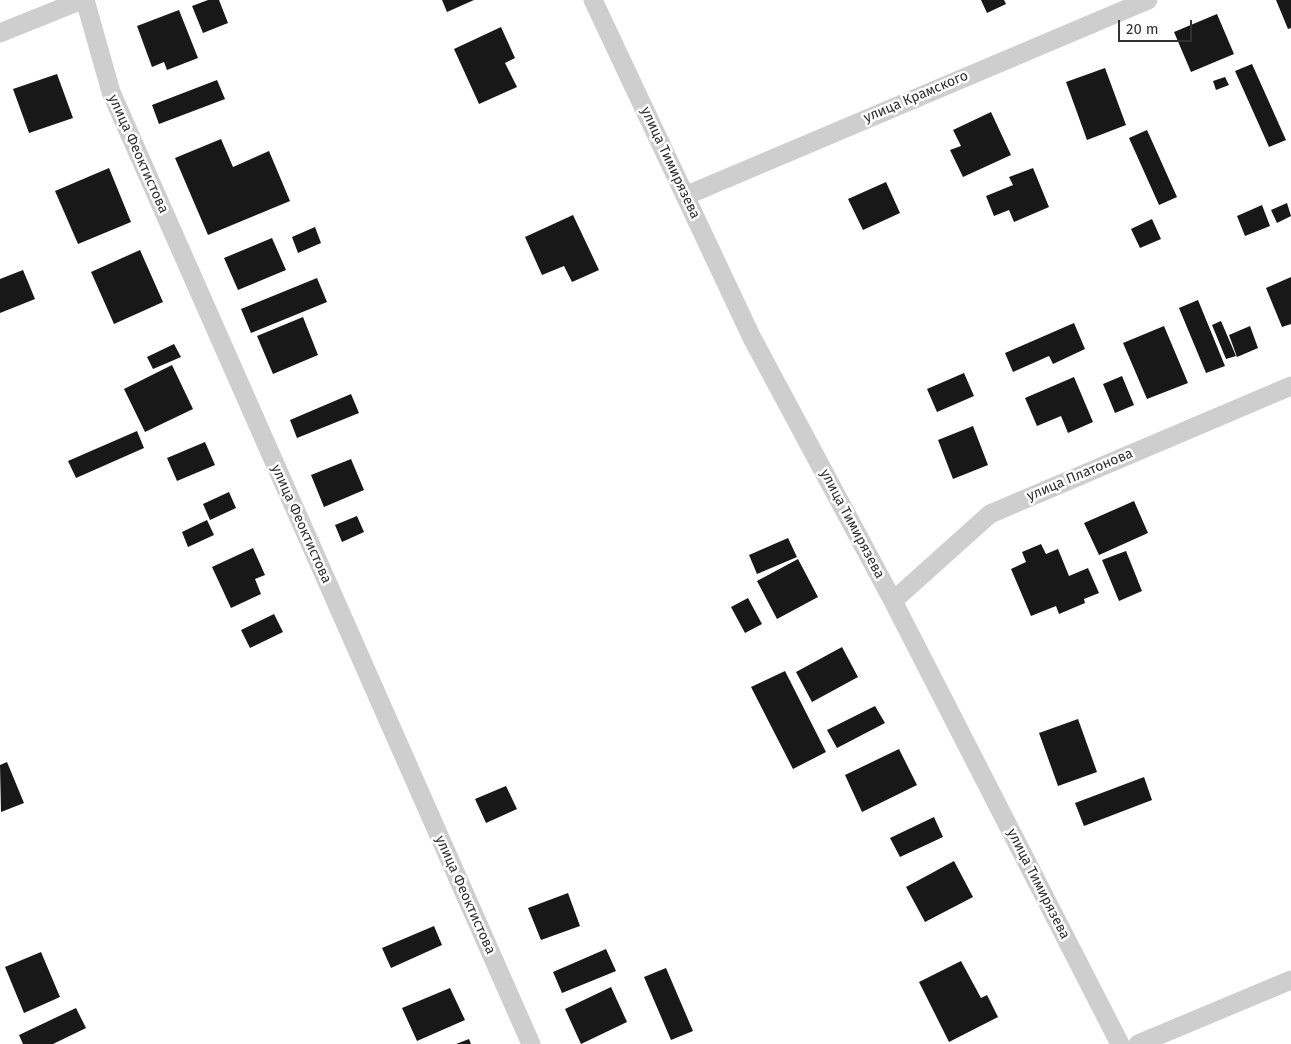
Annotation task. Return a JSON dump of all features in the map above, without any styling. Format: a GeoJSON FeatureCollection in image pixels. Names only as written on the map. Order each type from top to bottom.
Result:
{"type":"FeatureCollection","features":[{"type":"Feature","properties":{"kind":"street"},"geometry":{"type":"LineString","coordinates":[[0,34],[83,0]]}},
{"type":"Feature","properties":{"kind":"street","name":"улица Феоктистова"},"geometry":{"type":"LineString","coordinates":[[83,0],[115,101],[531,1044]]}},
{"type":"Feature","properties":{"kind":"street","name":"улица Тимирязева"},"geometry":{"type":"LineString","coordinates":[[593,0],[752,338],[893,601],[1120,1044]]}},
{"type":"Feature","properties":{"kind":"street","name":"улица Крамского"},"geometry":{"type":"LineString","coordinates":[[685,196],[1148,0]]}},
{"type":"Feature","properties":{"kind":"street","name":"улица Платонова"},"geometry":{"type":"LineString","coordinates":[[893,601],[990,514],[1291,386]]}},
{"type":"Feature","properties":{"kind":"street"},"geometry":{"type":"LineString","coordinates":[[1138,1044],[1291,980]]}},
{"type":"Feature","properties":{"kind":"building"},"geometry":{"type":"Polygon","coordinates":[[[208,0],[219,0],[228,23],[203,33],[192,6],[208,0]]]}},
{"type":"Feature","properties":{"kind":"building"},"geometry":{"type":"Polygon","coordinates":[[[442,0],[474,0],[447,12],[442,0]]]}},
{"type":"Feature","properties":{"kind":"building"},"geometry":{"type":"Polygon","coordinates":[[[981,0],[1004,0],[1006,4],[987,13],[981,0]]]}},
{"type":"Feature","properties":{"kind":"building"},"geometry":{"type":"Polygon","coordinates":[[[1276,0],[1291,0],[1291,28],[1288,29],[1276,0]]]}},
{"type":"Feature","properties":{"kind":"building"},"geometry":{"type":"Polygon","coordinates":[[[179,10],[198,58],[167,70],[164,62],[152,67],[137,26],[179,10]]]}},
{"type":"Feature","properties":{"kind":"building"},"geometry":{"type":"Polygon","coordinates":[[[1217,14],[1234,54],[1191,72],[1174,32],[1217,14]]]}},
{"type":"Feature","properties":{"kind":"building"},"geometry":{"type":"Polygon","coordinates":[[[501,27],[515,58],[505,63],[517,87],[479,104],[454,49],[501,27]]]}},
{"type":"Feature","properties":{"kind":"building"},"geometry":{"type":"Polygon","coordinates":[[[1252,64],[1286,140],[1269,147],[1235,71],[1252,64]]]}},
{"type":"Feature","properties":{"kind":"building"},"geometry":{"type":"Polygon","coordinates":[[[1105,68],[1126,125],[1087,140],[1066,82],[1105,68]]]}},
{"type":"Feature","properties":{"kind":"building"},"geometry":{"type":"Polygon","coordinates":[[[57,74],[73,118],[29,133],[13,89],[57,74]]]}},
{"type":"Feature","properties":{"kind":"building"},"geometry":{"type":"Polygon","coordinates":[[[1225,77],[1229,85],[1216,90],[1213,81],[1225,77]]]}},
{"type":"Feature","properties":{"kind":"building"},"geometry":{"type":"Polygon","coordinates":[[[217,80],[225,99],[159,124],[152,105],[217,80]]]}},
{"type":"Feature","properties":{"kind":"building"},"geometry":{"type":"Polygon","coordinates":[[[991,112],[1011,155],[963,177],[950,150],[961,146],[953,130],[991,112]]]}},
{"type":"Feature","properties":{"kind":"building"},"geometry":{"type":"Polygon","coordinates":[[[1147,130],[1177,197],[1159,205],[1129,138],[1147,130]]]}},
{"type":"Feature","properties":{"kind":"building"},"geometry":{"type":"Polygon","coordinates":[[[221,139],[233,167],[269,151],[290,201],[208,235],[175,158],[221,139]]]}},
{"type":"Feature","properties":{"kind":"building"},"geometry":{"type":"Polygon","coordinates":[[[109,168],[131,222],[78,244],[55,191],[109,168]]]}},
{"type":"Feature","properties":{"kind":"building"},"geometry":{"type":"Polygon","coordinates":[[[1033,168],[1049,207],[1014,222],[1009,210],[994,216],[986,196],[1013,185],[1009,177],[1033,168]]]}},
{"type":"Feature","properties":{"kind":"building"},"geometry":{"type":"Polygon","coordinates":[[[886,182],[900,213],[863,230],[848,199],[886,182]]]}},
{"type":"Feature","properties":{"kind":"building"},"geometry":{"type":"Polygon","coordinates":[[[1287,203],[1291,216],[1277,223],[1271,210],[1287,203]]]}},
{"type":"Feature","properties":{"kind":"building"},"geometry":{"type":"Polygon","coordinates":[[[1262,205],[1270,226],[1245,236],[1237,216],[1262,205]]]}},
{"type":"Feature","properties":{"kind":"building"},"geometry":{"type":"Polygon","coordinates":[[[573,215],[599,270],[572,282],[564,266],[542,275],[525,237],[573,215]]]}},
{"type":"Feature","properties":{"kind":"building"},"geometry":{"type":"Polygon","coordinates":[[[1152,219],[1161,239],[1140,248],[1131,229],[1152,219]]]}},
{"type":"Feature","properties":{"kind":"building"},"geometry":{"type":"Polygon","coordinates":[[[315,227],[321,243],[298,253],[292,237],[315,227]]]}},
{"type":"Feature","properties":{"kind":"building"},"geometry":{"type":"Polygon","coordinates":[[[272,238],[286,270],[238,290],[224,258],[272,238]]]}},
{"type":"Feature","properties":{"kind":"building"},"geometry":{"type":"Polygon","coordinates":[[[140,250],[163,302],[114,324],[91,272],[140,250]]]}},
{"type":"Feature","properties":{"kind":"building"},"geometry":{"type":"Polygon","coordinates":[[[23,270],[35,299],[0,313],[0,279],[23,270]]]}},
{"type":"Feature","properties":{"kind":"building"},"geometry":{"type":"Polygon","coordinates":[[[1291,277],[1291,324],[1282,327],[1266,288],[1291,277]]]}},
{"type":"Feature","properties":{"kind":"building"},"geometry":{"type":"Polygon","coordinates":[[[317,278],[327,302],[251,333],[241,309],[317,278]]]}},
{"type":"Feature","properties":{"kind":"building"},"geometry":{"type":"Polygon","coordinates":[[[1198,300],[1225,366],[1206,373],[1179,308],[1198,300]]]}},
{"type":"Feature","properties":{"kind":"building"},"geometry":{"type":"Polygon","coordinates":[[[303,317],[318,355],[273,374],[257,336],[303,317]]]}},
{"type":"Feature","properties":{"kind":"building"},"geometry":{"type":"Polygon","coordinates":[[[1221,321],[1236,356],[1226,359],[1212,325],[1221,321]]]}},
{"type":"Feature","properties":{"kind":"building"},"geometry":{"type":"Polygon","coordinates":[[[1074,323],[1085,349],[1053,364],[1049,356],[1013,372],[1005,353],[1074,323]]]}},
{"type":"Feature","properties":{"kind":"building"},"geometry":{"type":"Polygon","coordinates":[[[1164,326],[1188,383],[1147,399],[1123,343],[1164,326]]]}},
{"type":"Feature","properties":{"kind":"building"},"geometry":{"type":"Polygon","coordinates":[[[1250,326],[1258,348],[1237,357],[1229,335],[1250,326]]]}},
{"type":"Feature","properties":{"kind":"building"},"geometry":{"type":"Polygon","coordinates":[[[174,344],[181,357],[153,369],[147,357],[174,344]]]}},
{"type":"Feature","properties":{"kind":"building"},"geometry":{"type":"Polygon","coordinates":[[[172,365],[193,409],[145,432],[124,389],[172,365]]]}},
{"type":"Feature","properties":{"kind":"building"},"geometry":{"type":"Polygon","coordinates":[[[964,373],[974,396],[937,412],[927,389],[964,373]]]}},
{"type":"Feature","properties":{"kind":"building"},"geometry":{"type":"Polygon","coordinates":[[[1122,376],[1134,405],[1115,413],[1103,384],[1122,376]]]}},
{"type":"Feature","properties":{"kind":"building"},"geometry":{"type":"Polygon","coordinates":[[[1074,377],[1093,422],[1068,433],[1061,416],[1037,426],[1025,398],[1074,377]]]}},
{"type":"Feature","properties":{"kind":"building"},"geometry":{"type":"Polygon","coordinates":[[[351,394],[359,413],[297,438],[290,420],[351,394]]]}},
{"type":"Feature","properties":{"kind":"building"},"geometry":{"type":"Polygon","coordinates":[[[973,426],[988,465],[953,479],[938,440],[973,426]]]}},
{"type":"Feature","properties":{"kind":"building"},"geometry":{"type":"Polygon","coordinates":[[[137,431],[144,448],[76,478],[68,461],[137,431]]]}},
{"type":"Feature","properties":{"kind":"building"},"geometry":{"type":"Polygon","coordinates":[[[205,442],[215,465],[177,481],[167,458],[205,442]]]}},
{"type":"Feature","properties":{"kind":"building"},"geometry":{"type":"Polygon","coordinates":[[[351,459],[364,490],[324,507],[311,475],[351,459]]]}},
{"type":"Feature","properties":{"kind":"building"},"geometry":{"type":"Polygon","coordinates":[[[229,492],[236,508],[210,520],[203,504],[229,492]]]}},
{"type":"Feature","properties":{"kind":"building"},"geometry":{"type":"Polygon","coordinates":[[[1134,501],[1148,533],[1099,555],[1084,523],[1134,501]]]}},
{"type":"Feature","properties":{"kind":"building"},"geometry":{"type":"Polygon","coordinates":[[[357,516],[364,532],[342,542],[335,525],[357,516]]]}},
{"type":"Feature","properties":{"kind":"building"},"geometry":{"type":"Polygon","coordinates":[[[207,520],[214,535],[188,547],[182,532],[207,520]]]}},
{"type":"Feature","properties":{"kind":"building"},"geometry":{"type":"Polygon","coordinates":[[[788,538],[797,557],[757,574],[749,555],[788,538]]]}},
{"type":"Feature","properties":{"kind":"building"},"geometry":{"type":"Polygon","coordinates":[[[1041,544],[1046,554],[1058,549],[1069,576],[1088,568],[1099,593],[1084,599],[1085,603],[1059,614],[1056,606],[1031,616],[1011,569],[1026,562],[1022,552],[1041,544]]]}},
{"type":"Feature","properties":{"kind":"building"},"geometry":{"type":"Polygon","coordinates":[[[253,548],[265,575],[255,579],[261,594],[231,608],[212,567],[253,548]]]}},
{"type":"Feature","properties":{"kind":"building"},"geometry":{"type":"Polygon","coordinates":[[[1126,551],[1142,591],[1119,601],[1102,560],[1126,551]]]}},
{"type":"Feature","properties":{"kind":"building"},"geometry":{"type":"Polygon","coordinates":[[[798,559],[818,597],[777,619],[757,581],[798,559]]]}},
{"type":"Feature","properties":{"kind":"building"},"geometry":{"type":"Polygon","coordinates":[[[748,598],[762,624],[745,633],[731,607],[748,598]]]}},
{"type":"Feature","properties":{"kind":"building"},"geometry":{"type":"Polygon","coordinates":[[[274,614],[283,632],[250,648],[241,630],[274,614]]]}},
{"type":"Feature","properties":{"kind":"building"},"geometry":{"type":"Polygon","coordinates":[[[842,647],[858,677],[812,702],[796,672],[842,647]]]}},
{"type":"Feature","properties":{"kind":"building"},"geometry":{"type":"Polygon","coordinates":[[[785,671],[826,752],[793,769],[751,687],[785,671]]]}},
{"type":"Feature","properties":{"kind":"building"},"geometry":{"type":"Polygon","coordinates":[[[875,706],[885,723],[837,748],[827,730],[875,706]]]}},
{"type":"Feature","properties":{"kind":"building"},"geometry":{"type":"Polygon","coordinates":[[[1078,719],[1097,772],[1058,786],[1039,733],[1078,719]]]}},
{"type":"Feature","properties":{"kind":"building"},"geometry":{"type":"Polygon","coordinates":[[[899,749],[917,785],[862,812],[845,775],[899,749]]]}},
{"type":"Feature","properties":{"kind":"building"},"geometry":{"type":"Polygon","coordinates":[[[7,762],[24,803],[1,812],[0,765],[7,762]]]}},
{"type":"Feature","properties":{"kind":"building"},"geometry":{"type":"Polygon","coordinates":[[[1144,777],[1152,800],[1084,826],[1075,803],[1144,777]]]}},
{"type":"Feature","properties":{"kind":"building"},"geometry":{"type":"Polygon","coordinates":[[[506,786],[517,809],[486,823],[475,799],[506,786]]]}},
{"type":"Feature","properties":{"kind":"building"},"geometry":{"type":"Polygon","coordinates":[[[934,817],[943,837],[900,857],[890,838],[934,817]]]}},
{"type":"Feature","properties":{"kind":"building"},"geometry":{"type":"Polygon","coordinates":[[[954,861],[973,897],[925,922],[906,887],[954,861]]]}},
{"type":"Feature","properties":{"kind":"building"},"geometry":{"type":"Polygon","coordinates":[[[568,893],[580,926],[541,940],[528,908],[568,893]]]}},
{"type":"Feature","properties":{"kind":"building"},"geometry":{"type":"Polygon","coordinates":[[[434,926],[442,945],[391,968],[382,948],[434,926]]]}},
{"type":"Feature","properties":{"kind":"building"},"geometry":{"type":"Polygon","coordinates":[[[606,949],[616,971],[562,993],[553,972],[606,949]]]}},
{"type":"Feature","properties":{"kind":"building"},"geometry":{"type":"Polygon","coordinates":[[[41,952],[60,997],[24,1013],[5,967],[41,952]]]}},
{"type":"Feature","properties":{"kind":"building"},"geometry":{"type":"Polygon","coordinates":[[[961,961],[981,998],[987,995],[998,1017],[949,1042],[919,982],[961,961]]]}},
{"type":"Feature","properties":{"kind":"building"},"geometry":{"type":"Polygon","coordinates":[[[666,968],[693,1031],[671,1040],[644,977],[666,968]]]}},
{"type":"Feature","properties":{"kind":"building"},"geometry":{"type":"Polygon","coordinates":[[[611,987],[627,1022],[581,1044],[565,1009],[611,987]]]}},
{"type":"Feature","properties":{"kind":"building"},"geometry":{"type":"Polygon","coordinates":[[[450,988],[465,1020],[417,1041],[402,1008],[450,988]]]}},
{"type":"Feature","properties":{"kind":"building"},"geometry":{"type":"Polygon","coordinates":[[[76,1008],[86,1028],[53,1044],[23,1044],[19,1035],[76,1008]]]}},
{"type":"Feature","properties":{"kind":"building"},"geometry":{"type":"Polygon","coordinates":[[[469,1039],[471,1044],[456,1044],[469,1039]]]}}]}
